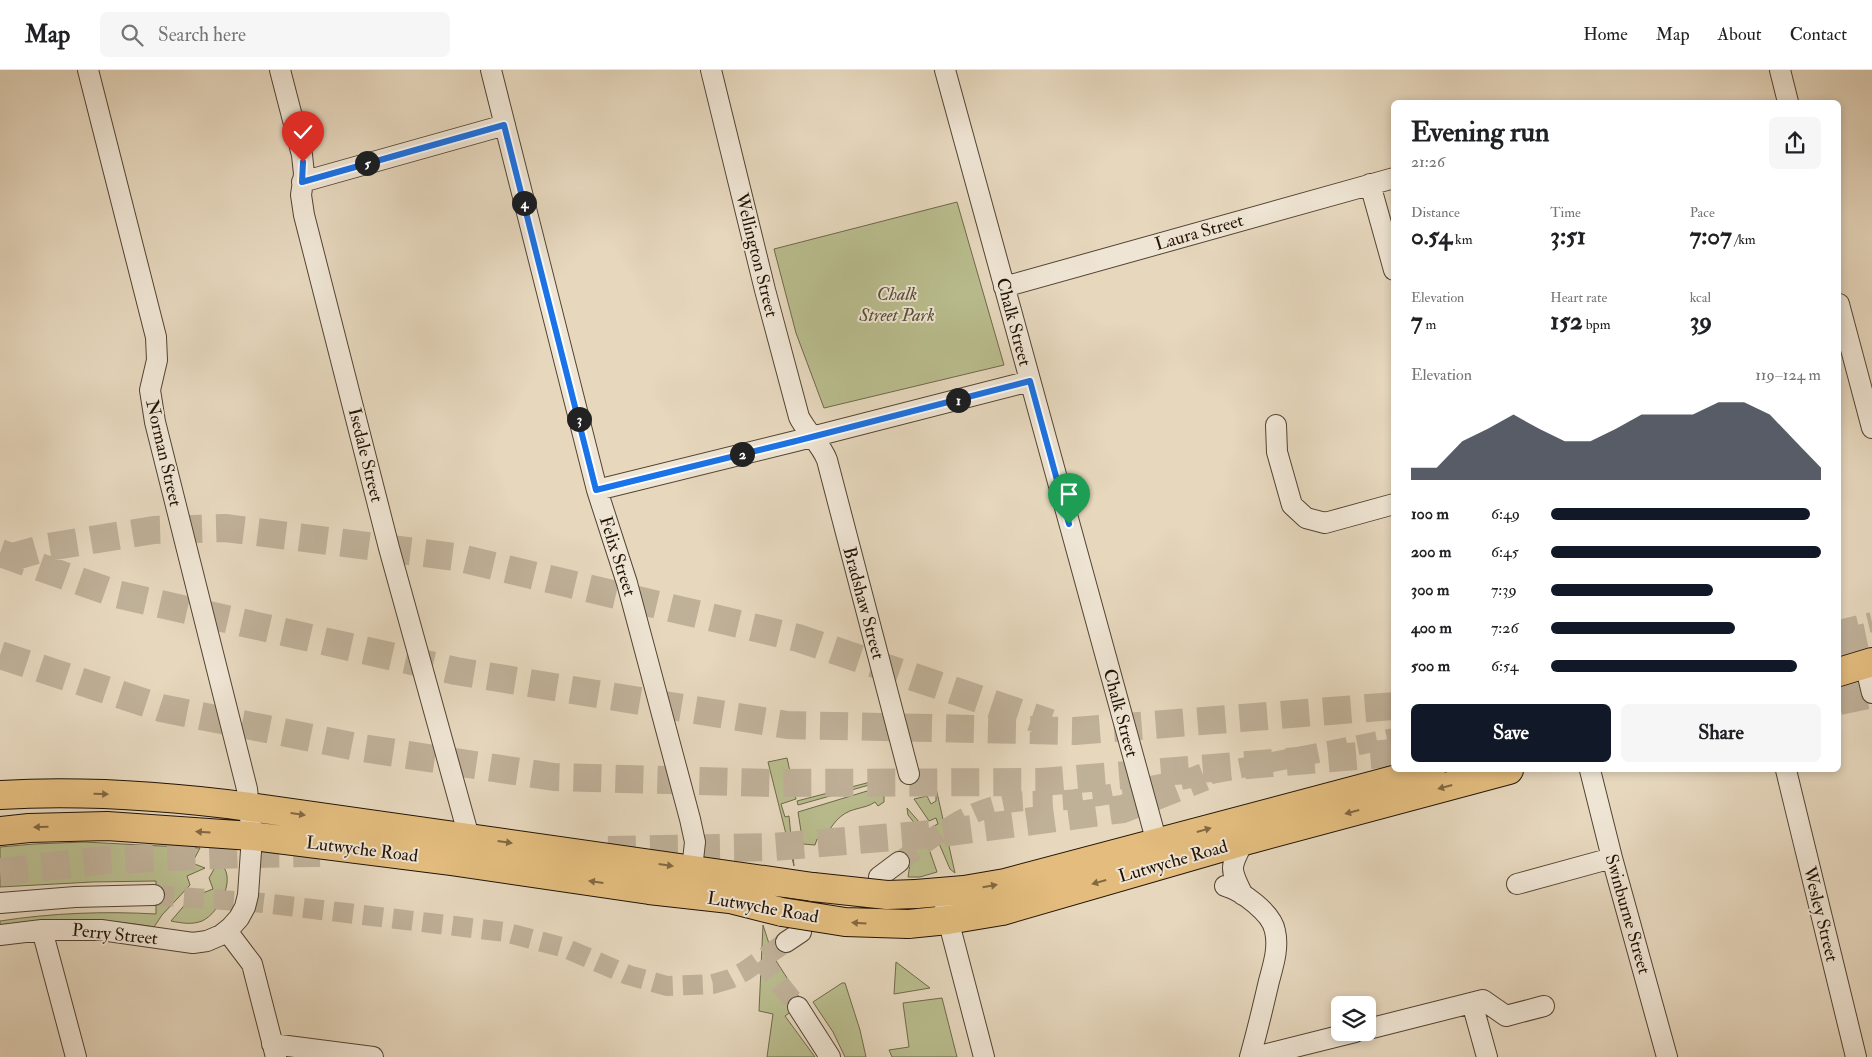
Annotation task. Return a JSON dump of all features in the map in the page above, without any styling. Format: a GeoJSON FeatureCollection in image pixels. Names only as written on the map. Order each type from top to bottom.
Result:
{"type":"FeatureCollection","features":[{"type":"Feature","properties":{"kind":"highway"},"geometry":{"type":"LineString","coordinates":[[1841,655],[1870,658]]}},
{"type":"Feature","properties":{"kind":"highway"},"geometry":{"type":"LineString","coordinates":[[1841,671],[1870,658]]}},
{"type":"Feature","properties":{"kind":"highway","name":"Lutwyche Road"},"geometry":{"type":"LineString","coordinates":[[0,831],[29,828],[107,826],[252,836],[452,860],[649,890],[730,900],[782,912],[845,922],[908,924],[948,920],[1023,905],[1160,853],[1424,772]]}},
{"type":"Feature","properties":{"kind":"highway","name":"Lutwyche Road"},"geometry":{"type":"LineString","coordinates":[[0,795],[78,793],[137,795],[250,807],[866,893],[929,893],[964,890],[1160,853],[1244,841],[1502,772]]}},
{"type":"Feature","properties":{"kind":"street","name":"Norman Street"},"geometry":{"type":"LineString","coordinates":[[88,70],[156,337],[157,360],[150,390],[155,422],[250,807],[252,836],[247,901],[239,918],[227,931]]}},
{"type":"Feature","properties":{"kind":"street","name":"Isedale Street"},"geometry":{"type":"LineString","coordinates":[[280,70],[302,156],[304,169],[301,201],[304,215],[389,548],[468,837]]}},
{"type":"Feature","properties":{"kind":"street","name":"Felix Street"},"geometry":{"type":"LineString","coordinates":[[491,70],[596,490],[636,613],[690,819],[695,842],[692,869]]}},
{"type":"Feature","properties":{"kind":"street","name":"Wellington Street"},"geometry":{"type":"LineString","coordinates":[[711,70],[765,290],[799,417],[811,436]]}},
{"type":"Feature","properties":{"kind":"street","name":"Chalk Street"},"geometry":{"type":"LineString","coordinates":[[945,70],[1160,853]]}},
{"type":"Feature","properties":{"kind":"street"},"geometry":{"type":"LineString","coordinates":[[1780,70],[1788,100]]}},
{"type":"Feature","properties":{"kind":"street"},"geometry":{"type":"LineString","coordinates":[[302,182],[504,125]]}},
{"type":"Feature","properties":{"kind":"street","name":"Laura Street"},"geometry":{"type":"LineString","coordinates":[[1004,287],[1391,179]]}},
{"type":"Feature","properties":{"kind":"street"},"geometry":{"type":"LineString","coordinates":[[1370,184],[1391,259]]}},
{"type":"Feature","properties":{"kind":"street"},"geometry":{"type":"LineString","coordinates":[[1841,312],[1872,428]]}},
{"type":"Feature","properties":{"kind":"street"},"geometry":{"type":"LineString","coordinates":[[596,490],[1030,381]]}},
{"type":"Feature","properties":{"kind":"street"},"geometry":{"type":"LineString","coordinates":[[1276,425],[1277,452],[1292,505],[1306,518],[1325,523],[1391,505]]}},
{"type":"Feature","properties":{"kind":"street","name":"Bradshaw Street"},"geometry":{"type":"LineString","coordinates":[[811,436],[827,460],[908,774]]}},
{"type":"Feature","properties":{"kind":"street"},"geometry":{"type":"LineString","coordinates":[[1870,658],[1872,693]]}},
{"type":"Feature","properties":{"kind":"street","name":"Swinburne Street"},"geometry":{"type":"LineString","coordinates":[[1590,772],[1612,858],[1667,1057]]}},
{"type":"Feature","properties":{"kind":"street","name":"Wesley Street"},"geometry":{"type":"LineString","coordinates":[[1786,772],[1856,1057]]}},
{"type":"Feature","properties":{"kind":"street"},"geometry":{"type":"LineString","coordinates":[[1244,841],[1232,869],[1234,890],[1268,916],[1276,937],[1275,956],[1250,1057]]}},
{"type":"Feature","properties":{"kind":"street"},"geometry":{"type":"LineString","coordinates":[[1517,884],[1612,858]]}},
{"type":"Feature","properties":{"kind":"street"},"geometry":{"type":"LineString","coordinates":[[879,877],[899,862]]}},
{"type":"Feature","properties":{"kind":"street"},"geometry":{"type":"LineString","coordinates":[[929,893],[948,920],[984,1057]]}},
{"type":"Feature","properties":{"kind":"street"},"geometry":{"type":"LineString","coordinates":[[0,903],[75,897],[154,895]]}},
{"type":"Feature","properties":{"kind":"street"},"geometry":{"type":"LineString","coordinates":[[42,930],[76,1057]]}},
{"type":"Feature","properties":{"kind":"street","name":"Perry Street"},"geometry":{"type":"LineString","coordinates":[[0,935],[42,930],[101,930],[193,943],[214,938],[227,931]]}},
{"type":"Feature","properties":{"kind":"street"},"geometry":{"type":"LineString","coordinates":[[227,931],[252,964],[274,1051],[373,1057]]}},
{"type":"Feature","properties":{"kind":"street"},"geometry":{"type":"LineString","coordinates":[[1376,1027],[1483,1000],[1506,1016],[1544,1006]]}},
{"type":"Feature","properties":{"kind":"street"},"geometry":{"type":"LineString","coordinates":[[1472,1003],[1487,1057]]}},
{"type":"Feature","properties":{"kind":"street"},"geometry":{"type":"LineString","coordinates":[[798,1008],[830,1057]]}},
{"type":"Feature","properties":{"kind":"street"},"geometry":{"type":"LineString","coordinates":[[1255,1057],[1331,1038]]}},
{"type":"Feature","properties":{"kind":"green space","name":"Chalk Street Park"},"geometry":{"type":"Polygon","coordinates":[[[957,202],[1004,365],[824,408],[796,333],[774,249],[957,202]]]}},
{"type":"Feature","properties":{"kind":"green space"},"geometry":{"type":"Polygon","coordinates":[[[787,758],[796,799],[781,804],[785,817],[789,816],[794,866],[768,762],[787,758]]]}},
{"type":"Feature","properties":{"kind":"green space"},"geometry":{"type":"Polygon","coordinates":[[[886,778],[887,780],[798,805],[797,801],[886,778]]]}},
{"type":"Feature","properties":{"kind":"green space"},"geometry":{"type":"Polygon","coordinates":[[[887,785],[884,802],[878,806],[875,802],[850,811],[840,817],[824,840],[817,839],[815,845],[803,844],[798,812],[887,785]]]}},
{"type":"Feature","properties":{"kind":"green space"},"geometry":{"type":"Polygon","coordinates":[[[936,788],[955,873],[950,869],[932,827],[938,824],[936,818],[929,821],[914,799],[927,796],[931,804],[936,801],[936,788]]]}},
{"type":"Feature","properties":{"kind":"green space"},"geometry":{"type":"Polygon","coordinates":[[[907,808],[920,823],[937,872],[920,877],[908,877],[916,825],[908,815],[907,808]]]}},
{"type":"Feature","properties":{"kind":"green space"},"geometry":{"type":"Polygon","coordinates":[[[84,842],[200,848],[192,863],[205,868],[187,876],[190,885],[162,915],[154,927],[77,920],[0,925],[0,921],[58,914],[156,914],[156,881],[0,887],[0,847],[84,842]]]}},
{"type":"Feature","properties":{"kind":"green space"},"geometry":{"type":"Polygon","coordinates":[[[218,862],[224,868],[227,875],[227,884],[221,902],[215,910],[209,917],[194,923],[171,921],[194,894],[195,896],[213,889],[209,878],[218,862]]]}},
{"type":"Feature","properties":{"kind":"green space"},"geometry":{"type":"Polygon","coordinates":[[[763,925],[773,956],[803,1003],[785,1016],[815,1057],[767,1057],[773,1014],[759,1011],[763,925]]]}},
{"type":"Feature","properties":{"kind":"green space"},"geometry":{"type":"Polygon","coordinates":[[[896,962],[930,988],[894,994],[896,962]]]}},
{"type":"Feature","properties":{"kind":"green space"},"geometry":{"type":"Polygon","coordinates":[[[842,983],[845,983],[860,1030],[866,1057],[845,1057],[833,1032],[813,1002],[842,983]]]}},
{"type":"Feature","properties":{"kind":"green space"},"geometry":{"type":"Polygon","coordinates":[[[942,998],[957,1057],[892,1057],[889,1050],[909,1047],[903,1003],[942,998]]]}},
{"type":"Feature","properties":{"kind":"tunnel"},"geometry":{"type":"LineString","coordinates":[[9,558],[48,547],[154,530],[225,528],[456,557],[798,638],[1050,723]]}},
{"type":"Feature","properties":{"kind":"tunnel"},"geometry":{"type":"LineString","coordinates":[[0,553],[116,594],[456,671],[787,725],[1075,731],[1391,706]]}},
{"type":"Feature","properties":{"kind":"tunnel"},"geometry":{"type":"LineString","coordinates":[[1841,630],[1872,622]]}},
{"type":"Feature","properties":{"kind":"tunnel"},"geometry":{"type":"LineString","coordinates":[[1841,643],[1872,636]]}},
{"type":"Feature","properties":{"kind":"tunnel"},"geometry":{"type":"LineString","coordinates":[[0,655],[161,708],[362,748],[554,777],[773,783],[1041,782],[1391,753]]}},
{"type":"Feature","properties":{"kind":"tunnel"},"geometry":{"type":"LineString","coordinates":[[1841,701],[1872,694]]}},
{"type":"Feature","properties":{"kind":"tunnel"},"geometry":{"type":"LineString","coordinates":[[899,862],[959,821],[984,809],[998,805],[1100,796],[1391,739]]}},
{"type":"Feature","properties":{"kind":"tunnel"},"geometry":{"type":"LineString","coordinates":[[608,850],[773,847],[943,833],[1123,809],[1204,777]]}},
{"type":"Feature","properties":{"kind":"tunnel"},"geometry":{"type":"LineString","coordinates":[[0,872],[106,860],[320,853]]}},
{"type":"Feature","properties":{"kind":"tunnel"},"geometry":{"type":"LineString","coordinates":[[154,895],[263,903],[505,932],[565,948],[628,975],[667,986],[713,984],[730,979],[745,971],[786,942]]}},
{"type":"Feature","properties":{"kind":"tunnel"},"geometry":{"type":"LineString","coordinates":[[761,960],[798,1007]]}},
{"type":"Feature","properties":{"kind":"route"},"geometry":{"type":"LineString","coordinates":[[303,162],[304,174],[302,182],[504,125],[596,490],[1030,381],[1069,524]]}}]}
